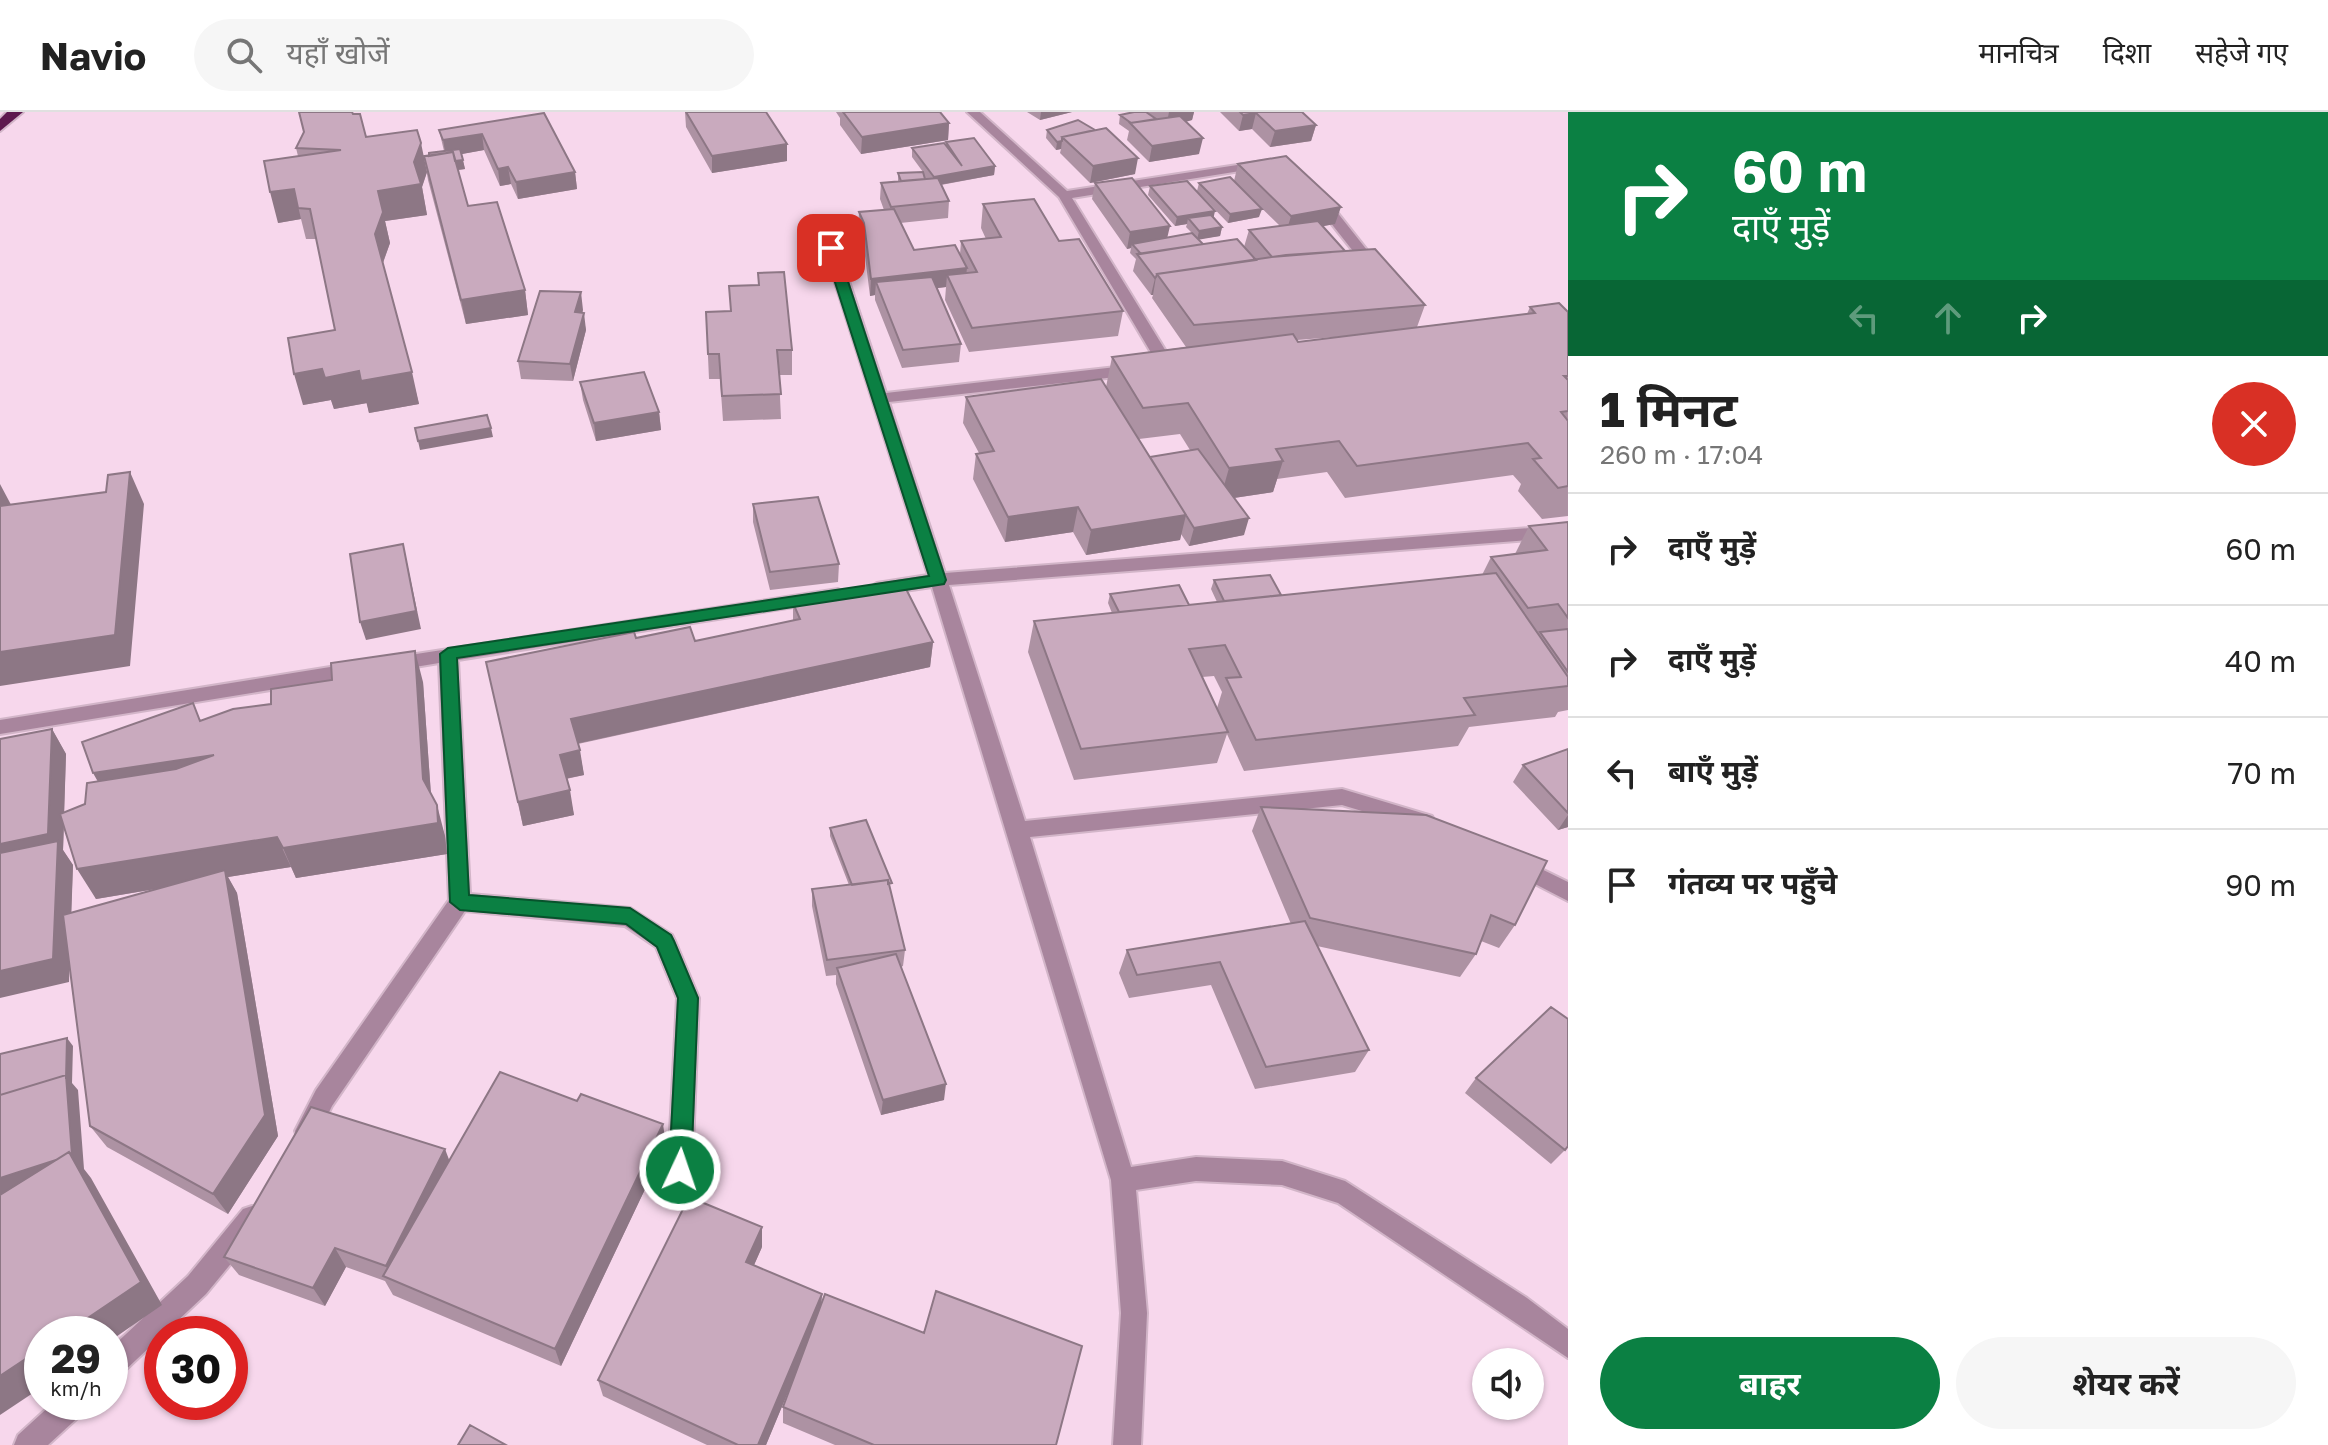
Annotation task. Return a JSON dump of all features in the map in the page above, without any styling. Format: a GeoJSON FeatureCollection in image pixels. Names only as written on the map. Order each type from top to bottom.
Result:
{"type":"FeatureCollection","features":[{"type":"Feature","properties":{"kind":"highway"},"geometry":{"type":"LineString","coordinates":[[0,127],[16,112]]}},
{"type":"Feature","properties":{"kind":"street"},"geometry":{"type":"LineString","coordinates":[[880,398],[1174,365],[1064,195],[973,112]]}},
{"type":"Feature","properties":{"kind":"street"},"geometry":{"type":"LineString","coordinates":[[1064,195],[1251,164],[1273,163],[1282,167]]}},
{"type":"Feature","properties":{"kind":"street"},"geometry":{"type":"LineString","coordinates":[[1306,183],[1383,279]]}},
{"type":"Feature","properties":{"kind":"street"},"geometry":{"type":"LineString","coordinates":[[831,248],[1018,830],[1123,1180],[1134,1313],[1127,1445]]}},
{"type":"Feature","properties":{"kind":"street"},"geometry":{"type":"LineString","coordinates":[[0,727],[448,654],[938,580],[1568,531]]}},
{"type":"Feature","properties":{"kind":"street"},"geometry":{"type":"LineString","coordinates":[[296,1150],[324,1098],[460,902],[448,654]]}},
{"type":"Feature","properties":{"kind":"street"},"geometry":{"type":"LineString","coordinates":[[1018,830],[1342,797],[1442,829]]}},
{"type":"Feature","properties":{"kind":"street"},"geometry":{"type":"LineString","coordinates":[[1497,855],[1568,892]]}},
{"type":"Feature","properties":{"kind":"street"},"geometry":{"type":"LineString","coordinates":[[460,902],[630,917],[664,941],[688,998],[680,1170]]}},
{"type":"Feature","properties":{"kind":"street"},"geometry":{"type":"LineString","coordinates":[[1123,1180],[1196,1169],[1282,1173],[1345,1193],[1518,1307],[1568,1345]]}},
{"type":"Feature","properties":{"kind":"street"},"geometry":{"type":"LineString","coordinates":[[128,1350],[197,1285],[266,1201]]}},
{"type":"Feature","properties":{"kind":"street"},"geometry":{"type":"LineString","coordinates":[[28,1445],[55,1420]]}},
{"type":"Feature","properties":{"kind":"building"},"geometry":{"type":"Polygon","coordinates":[[[299,112],[360,114],[366,137],[417,130],[421,143],[414,162],[421,184],[378,191],[383,212],[375,234],[412,372],[361,381],[359,371],[325,378],[322,369],[294,374],[288,338],[335,330],[310,209],[298,208],[294,189],[270,192],[264,161],[341,150],[296,148],[304,132],[299,112]]]}},
{"type":"Feature","properties":{"kind":"building"},"geometry":{"type":"Polygon","coordinates":[[[686,112],[766,112],[787,144],[712,156],[686,112]]]}},
{"type":"Feature","properties":{"kind":"building"},"geometry":{"type":"Polygon","coordinates":[[[843,112],[940,112],[949,123],[862,137],[843,112]]]}},
{"type":"Feature","properties":{"kind":"building"},"geometry":{"type":"Polygon","coordinates":[[[1146,112],[1156,119],[1131,123],[1120,115],[1146,112]]]}},
{"type":"Feature","properties":{"kind":"building"},"geometry":{"type":"Polygon","coordinates":[[[1240,112],[1302,112],[1316,125],[1275,131],[1256,113],[1243,115],[1240,112]]]}},
{"type":"Feature","properties":{"kind":"building"},"geometry":{"type":"Polygon","coordinates":[[[544,113],[575,172],[516,182],[508,167],[498,169],[482,134],[443,140],[439,130],[544,113]]]}},
{"type":"Feature","properties":{"kind":"building"},"geometry":{"type":"Polygon","coordinates":[[[1180,116],[1203,138],[1152,146],[1130,123],[1180,116]]]}},
{"type":"Feature","properties":{"kind":"building"},"geometry":{"type":"Polygon","coordinates":[[[1078,120],[1095,130],[1062,137],[1062,141],[1057,142],[1047,130],[1078,120]]]}},
{"type":"Feature","properties":{"kind":"building"},"geometry":{"type":"Polygon","coordinates":[[[1106,128],[1138,158],[1093,166],[1062,137],[1106,128]]]}},
{"type":"Feature","properties":{"kind":"building"},"geometry":{"type":"Polygon","coordinates":[[[974,138],[995,166],[934,177],[912,148],[944,143],[962,166],[946,142],[974,138]]]}},
{"type":"Feature","properties":{"kind":"building"},"geometry":{"type":"Polygon","coordinates":[[[460,149],[463,160],[455,161],[453,152],[429,156],[429,153],[460,149]]]}},
{"type":"Feature","properties":{"kind":"building"},"geometry":{"type":"Polygon","coordinates":[[[453,152],[468,206],[497,202],[525,290],[461,300],[424,156],[453,152]]]}},
{"type":"Feature","properties":{"kind":"building"},"geometry":{"type":"Polygon","coordinates":[[[1286,156],[1341,207],[1291,216],[1238,164],[1286,156]]]}},
{"type":"Feature","properties":{"kind":"building"},"geometry":{"type":"Polygon","coordinates":[[[923,172],[925,179],[901,181],[898,173],[923,172]]]}},
{"type":"Feature","properties":{"kind":"building"},"geometry":{"type":"Polygon","coordinates":[[[1230,177],[1262,209],[1230,214],[1199,183],[1230,177]]]}},
{"type":"Feature","properties":{"kind":"building"},"geometry":{"type":"Polygon","coordinates":[[[938,178],[949,201],[891,207],[881,183],[938,178]]]}},
{"type":"Feature","properties":{"kind":"building"},"geometry":{"type":"Polygon","coordinates":[[[1132,178],[1170,226],[1130,232],[1095,183],[1132,178]]]}},
{"type":"Feature","properties":{"kind":"building"},"geometry":{"type":"Polygon","coordinates":[[[1187,181],[1215,211],[1177,217],[1150,186],[1187,181]]]}},
{"type":"Feature","properties":{"kind":"building"},"geometry":{"type":"Polygon","coordinates":[[[1034,199],[1059,241],[1079,239],[1123,311],[972,328],[947,275],[977,272],[961,241],[1001,237],[983,204],[1034,199]]]}},
{"type":"Feature","properties":{"kind":"building"},"geometry":{"type":"Polygon","coordinates":[[[894,209],[914,250],[955,245],[967,268],[871,279],[864,223],[859,212],[894,209]]]}},
{"type":"Feature","properties":{"kind":"building"},"geometry":{"type":"Polygon","coordinates":[[[1211,215],[1222,227],[1199,231],[1188,218],[1211,215]]]}},
{"type":"Feature","properties":{"kind":"building"},"geometry":{"type":"Polygon","coordinates":[[[1318,221],[1345,251],[1272,257],[1249,230],[1318,221]]]}},
{"type":"Feature","properties":{"kind":"building"},"geometry":{"type":"Polygon","coordinates":[[[1192,233],[1203,244],[1141,254],[1132,244],[1192,233]]]}},
{"type":"Feature","properties":{"kind":"building"},"geometry":{"type":"Polygon","coordinates":[[[1237,239],[1256,260],[1157,274],[1155,278],[1137,254],[1237,239]]]}},
{"type":"Feature","properties":{"kind":"building"},"geometry":{"type":"Polygon","coordinates":[[[1375,249],[1425,305],[1194,325],[1157,274],[1286,255],[1375,249]]]}},
{"type":"Feature","properties":{"kind":"building"},"geometry":{"type":"Polygon","coordinates":[[[784,272],[792,350],[777,350],[781,394],[722,396],[719,354],[708,354],[706,312],[731,311],[729,286],[759,285],[758,273],[784,272]]]}},
{"type":"Feature","properties":{"kind":"building"},"geometry":{"type":"Polygon","coordinates":[[[932,277],[961,344],[903,350],[876,282],[932,277]]]}},
{"type":"Feature","properties":{"kind":"building"},"geometry":{"type":"Polygon","coordinates":[[[540,291],[581,292],[575,312],[584,313],[570,364],[518,361],[540,291]]]}},
{"type":"Feature","properties":{"kind":"building"},"geometry":{"type":"Polygon","coordinates":[[[1559,303],[1568,312],[1568,376],[1564,376],[1568,380],[1568,411],[1561,412],[1568,421],[1568,486],[1558,488],[1533,459],[1541,458],[1528,443],[1357,466],[1339,441],[1276,449],[1283,461],[1229,468],[1188,403],[1143,408],[1112,357],[1293,334],[1298,342],[1535,313],[1530,307],[1559,303]]]}},
{"type":"Feature","properties":{"kind":"building"},"geometry":{"type":"Polygon","coordinates":[[[644,372],[659,412],[594,423],[580,382],[644,372]]]}},
{"type":"Feature","properties":{"kind":"building"},"geometry":{"type":"Polygon","coordinates":[[[1101,379],[1186,515],[1091,530],[1078,507],[1008,517],[976,454],[994,451],[966,397],[1101,379]]]}},
{"type":"Feature","properties":{"kind":"building"},"geometry":{"type":"Polygon","coordinates":[[[487,415],[491,428],[418,441],[415,428],[487,415]]]}},
{"type":"Feature","properties":{"kind":"building"},"geometry":{"type":"Polygon","coordinates":[[[1198,449],[1249,518],[1194,528],[1150,457],[1198,449]]]}},
{"type":"Feature","properties":{"kind":"building"},"geometry":{"type":"Polygon","coordinates":[[[130,472],[115,635],[0,652],[0,506],[106,492],[108,475],[130,472]]]}},
{"type":"Feature","properties":{"kind":"building"},"geometry":{"type":"Polygon","coordinates":[[[818,497],[839,564],[770,572],[753,504],[818,497]]]}},
{"type":"Feature","properties":{"kind":"building"},"geometry":{"type":"Polygon","coordinates":[[[1568,522],[1568,618],[1558,604],[1528,608],[1491,557],[1547,550],[1529,526],[1568,522]]]}},
{"type":"Feature","properties":{"kind":"building"},"geometry":{"type":"Polygon","coordinates":[[[403,544],[416,611],[360,622],[350,554],[403,544]]]}},
{"type":"Feature","properties":{"kind":"building"},"geometry":{"type":"Polygon","coordinates":[[[1496,573],[1568,677],[1568,686],[1464,698],[1475,715],[1256,740],[1226,678],[1241,677],[1225,645],[1189,649],[1228,732],[1081,749],[1034,621],[1496,573]]]}},
{"type":"Feature","properties":{"kind":"building"},"geometry":{"type":"Polygon","coordinates":[[[1270,575],[1281,595],[1224,601],[1214,580],[1270,575]]]}},
{"type":"Feature","properties":{"kind":"building"},"geometry":{"type":"Polygon","coordinates":[[[902,581],[933,642],[571,719],[580,750],[560,755],[570,790],[518,802],[486,662],[634,632],[636,638],[690,627],[695,641],[800,619],[793,603],[902,581]]]}},
{"type":"Feature","properties":{"kind":"building"},"geometry":{"type":"Polygon","coordinates":[[[1179,585],[1189,605],[1119,612],[1110,594],[1179,585]]]}},
{"type":"Feature","properties":{"kind":"building"},"geometry":{"type":"Polygon","coordinates":[[[1568,629],[1568,672],[1540,632],[1568,629]]]}},
{"type":"Feature","properties":{"kind":"building"},"geometry":{"type":"Polygon","coordinates":[[[415,651],[423,779],[437,805],[438,823],[283,848],[277,837],[77,869],[60,814],[85,804],[87,783],[176,769],[214,755],[93,773],[82,742],[193,703],[200,721],[233,709],[271,704],[271,689],[332,680],[331,663],[415,651]]]}},
{"type":"Feature","properties":{"kind":"building"},"geometry":{"type":"Polygon","coordinates":[[[52,729],[48,834],[0,844],[0,739],[52,729]]]}},
{"type":"Feature","properties":{"kind":"building"},"geometry":{"type":"Polygon","coordinates":[[[1568,749],[1568,813],[1523,765],[1568,749]]]}},
{"type":"Feature","properties":{"kind":"building"},"geometry":{"type":"Polygon","coordinates":[[[1261,807],[1426,815],[1547,861],[1515,925],[1491,915],[1476,954],[1310,918],[1261,807]]]}},
{"type":"Feature","properties":{"kind":"building"},"geometry":{"type":"Polygon","coordinates":[[[866,820],[892,883],[888,884],[888,880],[852,885],[830,828],[866,820]]]}},
{"type":"Feature","properties":{"kind":"building"},"geometry":{"type":"Polygon","coordinates":[[[58,841],[53,959],[0,971],[0,853],[58,841]]]}},
{"type":"Feature","properties":{"kind":"building"},"geometry":{"type":"Polygon","coordinates":[[[225,870],[265,1115],[213,1194],[90,1126],[63,915],[225,870]]]}},
{"type":"Feature","properties":{"kind":"building"},"geometry":{"type":"Polygon","coordinates":[[[888,880],[905,950],[827,960],[812,889],[888,880]]]}},
{"type":"Feature","properties":{"kind":"building"},"geometry":{"type":"Polygon","coordinates":[[[1305,921],[1369,1050],[1266,1067],[1220,962],[1137,975],[1127,950],[1305,921]]]}},
{"type":"Feature","properties":{"kind":"building"},"geometry":{"type":"Polygon","coordinates":[[[896,954],[946,1084],[883,1100],[837,968],[896,954]]]}},
{"type":"Feature","properties":{"kind":"building"},"geometry":{"type":"Polygon","coordinates":[[[1551,1007],[1568,1019],[1568,1146],[1565,1150],[1476,1078],[1551,1007]]]}},
{"type":"Feature","properties":{"kind":"building"},"geometry":{"type":"Polygon","coordinates":[[[67,1038],[66,1079],[66,1075],[0,1095],[0,1054],[67,1038]]]}},
{"type":"Feature","properties":{"kind":"building"},"geometry":{"type":"Polygon","coordinates":[[[500,1072],[577,1101],[581,1094],[663,1124],[555,1349],[383,1276],[500,1072]]]}},
{"type":"Feature","properties":{"kind":"building"},"geometry":{"type":"Polygon","coordinates":[[[66,1075],[72,1155],[69,1152],[56,1160],[0,1178],[0,1095],[66,1075]]]}},
{"type":"Feature","properties":{"kind":"building"},"geometry":{"type":"Polygon","coordinates":[[[311,1107],[445,1149],[386,1266],[335,1248],[313,1288],[224,1257],[311,1107]]]}},
{"type":"Feature","properties":{"kind":"building"},"geometry":{"type":"Polygon","coordinates":[[[69,1152],[141,1282],[91,1316],[24,1316],[24,1360],[0,1376],[0,1195],[69,1152]]]}},
{"type":"Feature","properties":{"kind":"building"},"geometry":{"type":"Polygon","coordinates":[[[689,1197],[762,1227],[746,1262],[822,1294],[758,1445],[738,1445],[598,1380],[689,1197]]]}},
{"type":"Feature","properties":{"kind":"building"},"geometry":{"type":"Polygon","coordinates":[[[936,1291],[1082,1346],[1056,1445],[874,1445],[783,1407],[825,1294],[924,1333],[936,1291]]]}},
{"type":"Feature","properties":{"kind":"building"},"geometry":{"type":"Polygon","coordinates":[[[470,1425],[506,1445],[458,1445],[470,1425]]]}},
{"type":"Feature","properties":{"kind":"route"},"geometry":{"type":"LineString","coordinates":[[680,1170],[688,998],[664,941],[630,917],[460,902],[454,832],[448,654],[938,580],[831,248]]}}]}
